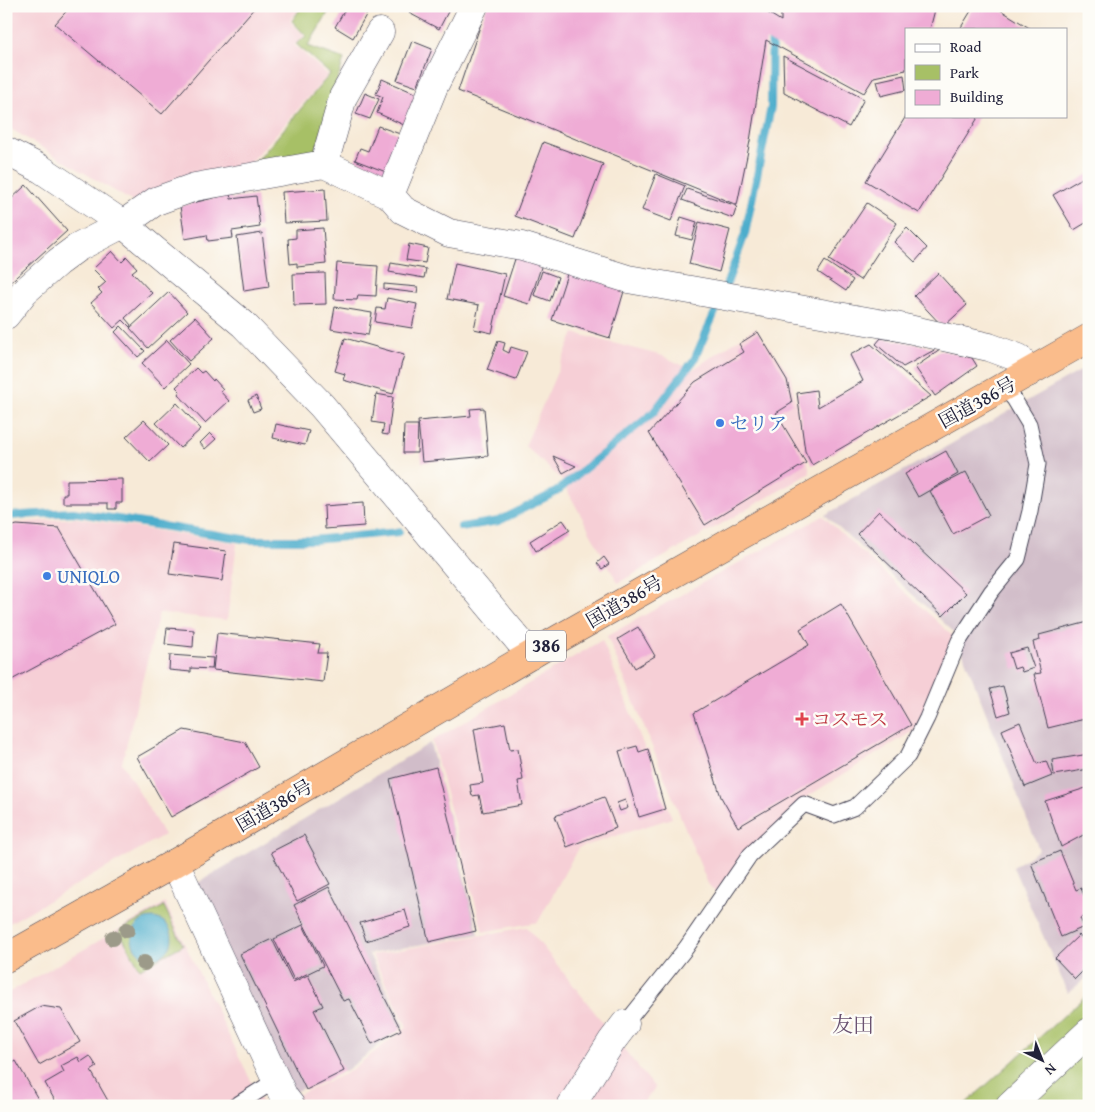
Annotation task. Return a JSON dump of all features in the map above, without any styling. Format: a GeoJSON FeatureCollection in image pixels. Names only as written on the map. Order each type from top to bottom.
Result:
{"type":"FeatureCollection","features":[{"type":"Feature","properties":{"kind":"highway","name":"国道386号"},"geometry":{"type":"LineString","coordinates":[[6,958],[175,863],[531,655],[1089,338]]}},
{"type":"Feature","properties":{"kind":"street"},"geometry":{"type":"LineString","coordinates":[[390,195],[434,86],[474,6]]}},
{"type":"Feature","properties":{"kind":"street"},"geometry":{"type":"LineString","coordinates":[[324,164],[343,97],[380,32]]}},
{"type":"Feature","properties":{"kind":"street"},"geometry":{"type":"LineString","coordinates":[[6,151],[42,169],[123,224],[243,324],[322,406],[531,655]]}},
{"type":"Feature","properties":{"kind":"street"},"geometry":{"type":"LineString","coordinates":[[6,316],[39,277],[77,248],[123,224],[156,201],[195,187],[324,164],[390,195],[403,210],[449,233],[522,246],[628,279],[895,326],[989,347],[1019,358],[1028,373]]}},
{"type":"Feature","properties":{"kind":"street"},"geometry":{"type":"LineString","coordinates":[[175,863],[276,1080],[291,1106]]}},
{"type":"Feature","properties":{"kind":"street"},"geometry":{"type":"LineString","coordinates":[[571,1106],[612,1041],[626,1024]]}},
{"type":"Feature","properties":{"kind":"street"},"geometry":{"type":"LineString","coordinates":[[1010,1106],[1089,1032]]}},
{"type":"Feature","properties":{"kind":"lane"},"geometry":{"type":"LineString","coordinates":[[626,1024],[686,948],[750,854],[804,804],[834,815],[855,807],[908,756],[927,718],[959,640],[991,592],[1018,559],[1023,540],[1038,464],[1029,424],[1014,399],[1003,387]]}},
{"type":"Feature","properties":{"kind":"lane"},"geometry":{"type":"LineString","coordinates":[[235,1106],[276,1080]]}},
{"type":"Feature","properties":{"kind":"shaded area"},"geometry":{"type":"Polygon","coordinates":[[[6,6],[301,6],[290,21],[304,36],[294,45],[328,75],[246,168],[138,205],[6,126],[6,6]]]}},
{"type":"Feature","properties":{"kind":"shaded area"},"geometry":{"type":"Polygon","coordinates":[[[755,328],[790,374],[810,473],[618,583],[561,479],[525,446],[574,333],[663,356],[692,370],[755,328]]]}},
{"type":"Feature","properties":{"kind":"shaded area"},"geometry":{"type":"Polygon","coordinates":[[[1089,366],[1089,976],[1068,993],[1013,867],[1039,850],[955,633],[825,515],[1089,366]]]}},
{"type":"Feature","properties":{"kind":"shaded area"},"geometry":{"type":"Polygon","coordinates":[[[823,516],[953,636],[918,728],[805,798],[717,894],[708,884],[607,636],[823,516]]]}},
{"type":"Feature","properties":{"kind":"shaded area"},"geometry":{"type":"Polygon","coordinates":[[[76,518],[237,543],[227,620],[159,613],[122,763],[164,835],[6,925],[6,524],[76,518]]]}},
{"type":"Feature","properties":{"kind":"shaded area"},"geometry":{"type":"Polygon","coordinates":[[[602,640],[672,818],[578,848],[538,922],[483,932],[432,741],[602,640]]]}},
{"type":"Feature","properties":{"kind":"shaded area"},"geometry":{"type":"Polygon","coordinates":[[[430,743],[479,934],[369,954],[404,1026],[347,1070],[287,1095],[191,887],[430,743]]]}},
{"type":"Feature","properties":{"kind":"shaded area"},"geometry":{"type":"Polygon","coordinates":[[[165,903],[263,1106],[6,1106],[6,994],[165,903]]]}},
{"type":"Feature","properties":{"kind":"shaded area"},"geometry":{"type":"Polygon","coordinates":[[[527,927],[655,1088],[641,1106],[273,1106],[347,1073],[407,1027],[372,955],[527,927]]]}},
{"type":"Feature","properties":{"kind":"green space"},"geometry":{"type":"Polygon","coordinates":[[[302,6],[332,6],[308,46],[344,59],[313,161],[252,167],[330,74],[296,44],[306,36],[292,21],[302,6]]]}},
{"type":"Feature","properties":{"kind":"green space"},"geometry":{"type":"Polygon","coordinates":[[[164,906],[183,945],[140,969],[119,931],[164,906]]]}},
{"type":"Feature","properties":{"kind":"green space"},"geometry":{"type":"Polygon","coordinates":[[[1089,993],[1089,1094],[1075,1106],[963,1106],[1089,993]]]}},
{"type":"Feature","properties":{"kind":"water"},"geometry":{"type":"Polygon","coordinates":[[[152,918],[166,924],[172,938],[166,952],[152,958],[138,952],[132,938],[138,924],[152,918]]]}},
{"type":"Feature","properties":{"kind":"building"},"geometry":{"type":"Polygon","coordinates":[[[71,6],[256,6],[162,114],[55,24],[71,6]]]}},
{"type":"Feature","properties":{"kind":"building"},"geometry":{"type":"Polygon","coordinates":[[[347,6],[370,8],[353,38],[335,27],[347,6]]]}},
{"type":"Feature","properties":{"kind":"building"},"geometry":{"type":"Polygon","coordinates":[[[412,6],[451,6],[439,29],[409,13],[412,6]]]}},
{"type":"Feature","properties":{"kind":"building"},"geometry":{"type":"Polygon","coordinates":[[[487,6],[757,6],[781,21],[781,6],[936,6],[930,28],[905,28],[905,70],[874,77],[864,93],[766,40],[750,141],[737,205],[458,91],[487,6]]]}},
{"type":"Feature","properties":{"kind":"building"},"geometry":{"type":"Polygon","coordinates":[[[974,6],[994,6],[1029,28],[961,28],[974,6]]]}},
{"type":"Feature","properties":{"kind":"building"},"geometry":{"type":"Polygon","coordinates":[[[412,41],[432,49],[417,87],[397,80],[412,41]]]}},
{"type":"Feature","properties":{"kind":"building"},"geometry":{"type":"Polygon","coordinates":[[[783,56],[864,99],[849,127],[784,93],[783,56]]]}},
{"type":"Feature","properties":{"kind":"building"},"geometry":{"type":"Polygon","coordinates":[[[904,75],[905,90],[881,96],[877,81],[904,75]]]}},
{"type":"Feature","properties":{"kind":"building"},"geometry":{"type":"Polygon","coordinates":[[[382,79],[417,94],[404,125],[377,113],[383,97],[376,94],[382,79]]]}},
{"type":"Feature","properties":{"kind":"building"},"geometry":{"type":"Polygon","coordinates":[[[365,93],[379,99],[370,119],[356,114],[365,93]]]}},
{"type":"Feature","properties":{"kind":"building"},"geometry":{"type":"Polygon","coordinates":[[[905,118],[978,118],[919,213],[866,181],[905,118]]]}},
{"type":"Feature","properties":{"kind":"building"},"geometry":{"type":"Polygon","coordinates":[[[378,126],[400,134],[386,172],[355,160],[360,148],[368,151],[378,126]]]}},
{"type":"Feature","properties":{"kind":"building"},"geometry":{"type":"Polygon","coordinates":[[[543,142],[603,164],[575,239],[515,216],[543,142]]]}},
{"type":"Feature","properties":{"kind":"building"},"geometry":{"type":"Polygon","coordinates":[[[656,174],[685,186],[671,221],[642,210],[656,174]]]}},
{"type":"Feature","properties":{"kind":"building"},"geometry":{"type":"Polygon","coordinates":[[[1089,174],[1089,221],[1074,230],[1053,195],[1089,174]]]}},
{"type":"Feature","properties":{"kind":"building"},"geometry":{"type":"Polygon","coordinates":[[[26,185],[67,231],[6,286],[6,221],[11,216],[6,211],[6,204],[26,185]]]}},
{"type":"Feature","properties":{"kind":"building"},"geometry":{"type":"Polygon","coordinates":[[[325,189],[327,221],[284,223],[282,192],[325,189]]]}},
{"type":"Feature","properties":{"kind":"building"},"geometry":{"type":"Polygon","coordinates":[[[687,189],[737,206],[733,218],[682,200],[687,189]]]}},
{"type":"Feature","properties":{"kind":"building"},"geometry":{"type":"Polygon","coordinates":[[[230,194],[231,199],[256,196],[260,227],[232,231],[233,238],[208,241],[207,235],[185,239],[180,206],[230,194]]]}},
{"type":"Feature","properties":{"kind":"building"},"geometry":{"type":"Polygon","coordinates":[[[867,203],[897,223],[860,280],[829,260],[867,203]]]}},
{"type":"Feature","properties":{"kind":"building"},"geometry":{"type":"Polygon","coordinates":[[[681,217],[697,222],[692,240],[676,236],[681,217]]]}},
{"type":"Feature","properties":{"kind":"building"},"geometry":{"type":"Polygon","coordinates":[[[699,222],[730,230],[719,272],[689,264],[699,222]]]}},
{"type":"Feature","properties":{"kind":"building"},"geometry":{"type":"Polygon","coordinates":[[[323,228],[326,264],[297,267],[297,263],[290,264],[288,239],[296,238],[296,230],[323,228]]]}},
{"type":"Feature","properties":{"kind":"building"},"geometry":{"type":"Polygon","coordinates":[[[907,228],[927,248],[915,262],[894,242],[907,228]]]}},
{"type":"Feature","properties":{"kind":"building"},"geometry":{"type":"Polygon","coordinates":[[[262,233],[269,287],[244,291],[237,237],[262,233]]]}},
{"type":"Feature","properties":{"kind":"building"},"geometry":{"type":"Polygon","coordinates":[[[409,244],[428,248],[425,263],[406,260],[409,244]]]}},
{"type":"Feature","properties":{"kind":"building"},"geometry":{"type":"Polygon","coordinates":[[[112,251],[122,262],[127,257],[137,268],[132,272],[152,293],[125,318],[131,325],[130,327],[123,320],[114,328],[91,303],[102,293],[98,289],[106,282],[93,269],[112,251]]]}},
{"type":"Feature","properties":{"kind":"building"},"geometry":{"type":"Polygon","coordinates":[[[516,256],[542,264],[529,304],[503,296],[516,256]]]}},
{"type":"Feature","properties":{"kind":"building"},"geometry":{"type":"Polygon","coordinates":[[[825,261],[853,280],[846,291],[818,272],[825,261]]]}},
{"type":"Feature","properties":{"kind":"building"},"geometry":{"type":"Polygon","coordinates":[[[337,263],[378,266],[376,296],[358,295],[357,300],[334,299],[337,263]]]}},
{"type":"Feature","properties":{"kind":"building"},"geometry":{"type":"Polygon","coordinates":[[[391,263],[426,269],[424,278],[389,272],[391,263]]]}},
{"type":"Feature","properties":{"kind":"building"},"geometry":{"type":"Polygon","coordinates":[[[455,263],[505,274],[492,333],[474,329],[479,305],[447,299],[455,263]]]}},
{"type":"Feature","properties":{"kind":"building"},"geometry":{"type":"Polygon","coordinates":[[[542,271],[558,277],[550,301],[534,295],[542,271]]]}},
{"type":"Feature","properties":{"kind":"building"},"geometry":{"type":"Polygon","coordinates":[[[568,271],[625,288],[610,338],[552,320],[568,271]]]}},
{"type":"Feature","properties":{"kind":"building"},"geometry":{"type":"Polygon","coordinates":[[[325,273],[326,304],[294,305],[293,274],[325,273]]]}},
{"type":"Feature","properties":{"kind":"building"},"geometry":{"type":"Polygon","coordinates":[[[938,273],[967,305],[943,327],[914,296],[938,273]]]}},
{"type":"Feature","properties":{"kind":"building"},"geometry":{"type":"Polygon","coordinates":[[[384,284],[418,287],[417,293],[384,289],[384,284]]]}},
{"type":"Feature","properties":{"kind":"building"},"geometry":{"type":"Polygon","coordinates":[[[169,292],[187,312],[148,348],[130,328],[169,292]]]}},
{"type":"Feature","properties":{"kind":"building"},"geometry":{"type":"Polygon","coordinates":[[[387,298],[417,304],[412,328],[375,322],[377,308],[385,309],[387,298]]]}},
{"type":"Feature","properties":{"kind":"building"},"geometry":{"type":"Polygon","coordinates":[[[335,307],[372,313],[368,335],[331,329],[335,307]]]}},
{"type":"Feature","properties":{"kind":"building"},"geometry":{"type":"Polygon","coordinates":[[[195,317],[214,338],[189,361],[170,340],[195,317]]]}},
{"type":"Feature","properties":{"kind":"building"},"geometry":{"type":"Polygon","coordinates":[[[121,326],[145,351],[138,357],[115,332],[121,326]]]}},
{"type":"Feature","properties":{"kind":"building","name":"セリア"},"geometry":{"type":"Polygon","coordinates":[[[758,332],[787,380],[792,403],[776,413],[806,463],[705,525],[649,433],[695,382],[744,352],[739,344],[758,332]]]}},
{"type":"Feature","properties":{"kind":"building"},"geometry":{"type":"Polygon","coordinates":[[[345,338],[404,355],[393,394],[343,380],[345,374],[335,371],[345,338]]]}},
{"type":"Feature","properties":{"kind":"building"},"geometry":{"type":"Polygon","coordinates":[[[881,338],[938,348],[903,367],[876,344],[881,338]]]}},
{"type":"Feature","properties":{"kind":"building"},"geometry":{"type":"Polygon","coordinates":[[[167,340],[189,364],[165,387],[142,363],[167,340]]]}},
{"type":"Feature","properties":{"kind":"building"},"geometry":{"type":"Polygon","coordinates":[[[498,341],[505,343],[503,350],[509,353],[511,347],[527,352],[516,380],[487,370],[498,341]]]}},
{"type":"Feature","properties":{"kind":"building"},"geometry":{"type":"Polygon","coordinates":[[[871,344],[931,396],[812,465],[805,451],[797,393],[816,390],[818,407],[863,381],[850,355],[871,344]]]}},
{"type":"Feature","properties":{"kind":"building"},"geometry":{"type":"Polygon","coordinates":[[[940,350],[972,358],[977,366],[935,396],[915,367],[940,350]]]}},
{"type":"Feature","properties":{"kind":"building"},"geometry":{"type":"Polygon","coordinates":[[[196,368],[201,373],[204,371],[213,381],[214,379],[223,389],[220,391],[229,401],[205,423],[178,394],[180,391],[176,387],[196,368]]]}},
{"type":"Feature","properties":{"kind":"building"},"geometry":{"type":"Polygon","coordinates":[[[376,394],[393,397],[388,435],[382,434],[384,424],[372,422],[376,394]]]}},
{"type":"Feature","properties":{"kind":"building"},"geometry":{"type":"Polygon","coordinates":[[[256,396],[261,409],[253,412],[248,400],[256,396]]]}},
{"type":"Feature","properties":{"kind":"building"},"geometry":{"type":"Polygon","coordinates":[[[177,403],[201,429],[180,448],[156,423],[177,403]]]}},
{"type":"Feature","properties":{"kind":"building"},"geometry":{"type":"Polygon","coordinates":[[[484,408],[488,456],[422,462],[418,421],[471,416],[470,409],[484,408]]]}},
{"type":"Feature","properties":{"kind":"building"},"geometry":{"type":"Polygon","coordinates":[[[144,420],[168,445],[150,462],[126,437],[144,420]]]}},
{"type":"Feature","properties":{"kind":"building"},"geometry":{"type":"Polygon","coordinates":[[[276,424],[309,431],[305,445],[273,438],[276,424]]]}},
{"type":"Feature","properties":{"kind":"building"},"geometry":{"type":"Polygon","coordinates":[[[404,425],[418,425],[417,453],[403,453],[404,425]]]}},
{"type":"Feature","properties":{"kind":"building"},"geometry":{"type":"Polygon","coordinates":[[[210,433],[216,439],[205,449],[200,443],[210,433]]]}},
{"type":"Feature","properties":{"kind":"building"},"geometry":{"type":"Polygon","coordinates":[[[946,451],[958,474],[918,497],[905,474],[946,451]]]}},
{"type":"Feature","properties":{"kind":"building"},"geometry":{"type":"Polygon","coordinates":[[[553,456],[576,466],[563,473],[553,456]]]}},
{"type":"Feature","properties":{"kind":"building"},"geometry":{"type":"Polygon","coordinates":[[[966,472],[989,515],[953,534],[930,491],[966,472]]]}},
{"type":"Feature","properties":{"kind":"building"},"geometry":{"type":"Polygon","coordinates":[[[122,479],[122,503],[116,503],[116,509],[108,509],[108,503],[63,503],[63,494],[67,494],[67,480],[122,479]]]}},
{"type":"Feature","properties":{"kind":"building"},"geometry":{"type":"Polygon","coordinates":[[[363,503],[364,526],[325,529],[324,506],[363,503]]]}},
{"type":"Feature","properties":{"kind":"building"},"geometry":{"type":"Polygon","coordinates":[[[879,511],[966,593],[943,616],[857,534],[879,511]]]}},
{"type":"Feature","properties":{"kind":"building"},"geometry":{"type":"Polygon","coordinates":[[[563,520],[570,530],[536,551],[530,541],[563,520]]]}},
{"type":"Feature","properties":{"kind":"building","name":"UNIQLO"},"geometry":{"type":"Polygon","coordinates":[[[17,525],[59,528],[115,624],[6,683],[6,528],[17,525]]]}},
{"type":"Feature","properties":{"kind":"building"},"geometry":{"type":"Polygon","coordinates":[[[174,544],[226,551],[222,581],[169,574],[174,544]]]}},
{"type":"Feature","properties":{"kind":"building"},"geometry":{"type":"Polygon","coordinates":[[[604,557],[609,564],[602,569],[597,563],[604,557]]]}},
{"type":"Feature","properties":{"kind":"building","name":"コスモス"},"geometry":{"type":"Polygon","coordinates":[[[841,604],[911,725],[738,827],[721,797],[694,713],[809,645],[800,629],[841,604]]]}},
{"type":"Feature","properties":{"kind":"building"},"geometry":{"type":"Polygon","coordinates":[[[1088,622],[1089,718],[1048,728],[1034,674],[1041,673],[1033,642],[1040,640],[1039,635],[1088,622]]]}},
{"type":"Feature","properties":{"kind":"building"},"geometry":{"type":"Polygon","coordinates":[[[638,627],[655,656],[635,668],[618,639],[638,627]]]}},
{"type":"Feature","properties":{"kind":"building"},"geometry":{"type":"Polygon","coordinates":[[[167,628],[194,630],[193,647],[165,644],[167,628]]]}},
{"type":"Feature","properties":{"kind":"building"},"geometry":{"type":"Polygon","coordinates":[[[217,633],[320,644],[318,653],[327,653],[323,682],[213,670],[217,633]]]}},
{"type":"Feature","properties":{"kind":"building"},"geometry":{"type":"Polygon","coordinates":[[[1027,648],[1034,668],[1022,672],[1020,667],[1014,669],[1009,653],[1027,648]]]}},
{"type":"Feature","properties":{"kind":"building"},"geometry":{"type":"Polygon","coordinates":[[[170,655],[213,658],[212,669],[191,668],[191,672],[169,670],[170,655]]]}},
{"type":"Feature","properties":{"kind":"building"},"geometry":{"type":"Polygon","coordinates":[[[1003,686],[1010,712],[998,716],[990,689],[1003,686]]]}},
{"type":"Feature","properties":{"kind":"building"},"geometry":{"type":"Polygon","coordinates":[[[1020,722],[1037,764],[1046,761],[1052,776],[1025,787],[1002,730],[1020,722]]]}},
{"type":"Feature","properties":{"kind":"building"},"geometry":{"type":"Polygon","coordinates":[[[505,723],[510,750],[518,749],[523,780],[518,781],[522,805],[483,812],[479,795],[472,796],[470,785],[483,783],[474,729],[505,723]]]}},
{"type":"Feature","properties":{"kind":"building"},"geometry":{"type":"Polygon","coordinates":[[[184,730],[245,742],[259,767],[171,817],[137,757],[184,730]]]}},
{"type":"Feature","properties":{"kind":"building"},"geometry":{"type":"Polygon","coordinates":[[[637,746],[639,752],[648,749],[665,809],[639,817],[619,751],[637,746]]]}},
{"type":"Feature","properties":{"kind":"building"},"geometry":{"type":"Polygon","coordinates":[[[1089,754],[1089,769],[1054,775],[1052,760],[1089,754]]]}},
{"type":"Feature","properties":{"kind":"building"},"geometry":{"type":"Polygon","coordinates":[[[436,767],[476,931],[429,942],[390,779],[436,767]]]}},
{"type":"Feature","properties":{"kind":"building"},"geometry":{"type":"Polygon","coordinates":[[[1089,787],[1089,832],[1061,847],[1045,801],[1089,787]]]}},
{"type":"Feature","properties":{"kind":"building"},"geometry":{"type":"Polygon","coordinates":[[[604,797],[616,828],[567,847],[555,816],[604,797]]]}},
{"type":"Feature","properties":{"kind":"building"},"geometry":{"type":"Polygon","coordinates":[[[625,800],[628,808],[620,811],[617,803],[625,800]]]}},
{"type":"Feature","properties":{"kind":"building"},"geometry":{"type":"Polygon","coordinates":[[[304,835],[330,884],[297,901],[271,852],[304,835]]]}},
{"type":"Feature","properties":{"kind":"building"},"geometry":{"type":"Polygon","coordinates":[[[1060,851],[1076,890],[1081,888],[1089,907],[1089,914],[1080,918],[1084,927],[1061,937],[1031,863],[1060,851]]]}},
{"type":"Feature","properties":{"kind":"building"},"geometry":{"type":"Polygon","coordinates":[[[329,887],[401,1030],[372,1044],[349,999],[343,1001],[294,905],[329,887]]]}},
{"type":"Feature","properties":{"kind":"building"},"geometry":{"type":"Polygon","coordinates":[[[405,910],[410,927],[366,941],[360,923],[405,910]]]}},
{"type":"Feature","properties":{"kind":"building"},"geometry":{"type":"Polygon","coordinates":[[[303,925],[323,966],[294,980],[274,939],[303,925]]]}},
{"type":"Feature","properties":{"kind":"building"},"geometry":{"type":"Polygon","coordinates":[[[1079,935],[1089,945],[1089,965],[1075,979],[1055,958],[1079,935]]]}},
{"type":"Feature","properties":{"kind":"building"},"geometry":{"type":"Polygon","coordinates":[[[272,939],[293,982],[308,975],[323,1006],[314,1010],[344,1071],[306,1090],[240,954],[272,939]]]}},
{"type":"Feature","properties":{"kind":"building"},"geometry":{"type":"Polygon","coordinates":[[[41,1006],[61,1009],[80,1042],[39,1065],[14,1021],[41,1006]]]}},
{"type":"Feature","properties":{"kind":"building"},"geometry":{"type":"Polygon","coordinates":[[[90,1056],[97,1067],[91,1071],[111,1106],[58,1106],[45,1083],[64,1072],[61,1066],[78,1057],[81,1062],[90,1056]]]}},
{"type":"Feature","properties":{"kind":"building"},"geometry":{"type":"Polygon","coordinates":[[[16,1061],[42,1106],[6,1106],[6,1067],[16,1061]]]}},
{"type":"Feature","properties":{"kind":"waterway"},"geometry":{"type":"LineString","coordinates":[[461,527],[499,521],[556,492],[653,413],[694,360],[723,294],[745,234],[771,107],[772,6]]}},
{"type":"Feature","properties":{"kind":"waterway"},"geometry":{"type":"LineString","coordinates":[[6,516],[73,512],[250,540],[312,540],[399,532]]}},
{"type":"Feature","properties":{"kind":"place","name":"セリア"},"geometry":{"type":"Point","coordinates":[720,423]}},
{"type":"Feature","properties":{"kind":"place","name":"UNIQLO"},"geometry":{"type":"Point","coordinates":[47,576]}},
{"type":"Feature","properties":{"kind":"place","name":"コスモス"},"geometry":{"type":"Point","coordinates":[802,719]}},
{"type":"Feature","properties":{"kind":"district","name":"友田"},"geometry":{"type":"Point","coordinates":[853,1025]}}]}
